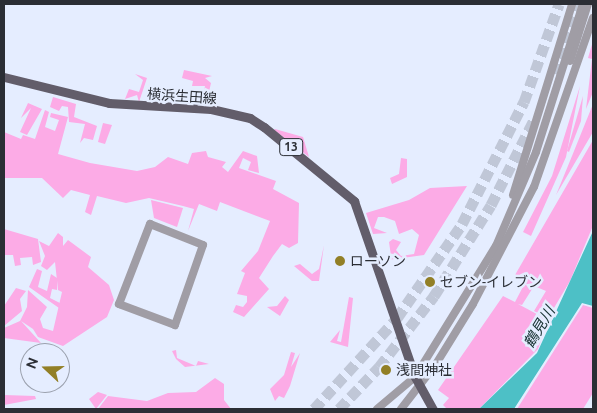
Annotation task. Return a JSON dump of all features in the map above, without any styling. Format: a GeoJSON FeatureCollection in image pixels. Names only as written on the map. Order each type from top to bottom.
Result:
{"type":"FeatureCollection","features":[{"type":"Feature","properties":{"kind":"main road","name":"横浜生田線"},"geometry":{"type":"LineString","coordinates":[[4,77],[110,103],[212,110],[260,124],[354,202],[414,377],[432,407]]}},
{"type":"Feature","properties":{"kind":"street"},"geometry":{"type":"LineString","coordinates":[[488,257],[522,173],[572,4]]}},
{"type":"Feature","properties":{"kind":"street"},"geometry":{"type":"LineString","coordinates":[[377,409],[414,377],[488,257],[508,220],[548,123],[583,4]]}},
{"type":"Feature","properties":{"kind":"street"},"geometry":{"type":"LineString","coordinates":[[490,270],[548,123],[588,4]]}},
{"type":"Feature","properties":{"kind":"street"},"geometry":{"type":"LineString","coordinates":[[401,409],[420,388],[490,270],[544,164],[593,18]]}},
{"type":"Feature","properties":{"kind":"street"},"geometry":{"type":"LineString","coordinates":[[150,224],[204,245],[175,325],[119,304],[150,224]]}},
{"type":"Feature","properties":{"kind":"shaded area"},"geometry":{"type":"Polygon","coordinates":[[[593,41],[593,92],[586,109],[592,59],[588,58],[593,41]]]}},
{"type":"Feature","properties":{"kind":"shaded area"},"geometry":{"type":"Polygon","coordinates":[[[184,70],[212,76],[205,78],[211,83],[206,105],[201,104],[205,86],[192,86],[193,81],[182,78],[184,70]]]}},
{"type":"Feature","properties":{"kind":"shaded area"},"geometry":{"type":"Polygon","coordinates":[[[135,74],[147,78],[139,102],[137,95],[125,99],[129,89],[139,92],[143,80],[135,74]]]}},
{"type":"Feature","properties":{"kind":"shaded area"},"geometry":{"type":"Polygon","coordinates":[[[580,86],[566,157],[531,236],[523,232],[552,176],[580,86]]]}},
{"type":"Feature","properties":{"kind":"shaded area"},"geometry":{"type":"Polygon","coordinates":[[[583,96],[581,121],[569,152],[567,151],[583,96]]]}},
{"type":"Feature","properties":{"kind":"shaded area"},"geometry":{"type":"Polygon","coordinates":[[[53,97],[76,104],[74,117],[97,126],[93,140],[84,138],[80,143],[85,124],[69,122],[68,107],[62,106],[59,111],[50,107],[53,97]]]}},
{"type":"Feature","properties":{"kind":"shaded area"},"geometry":{"type":"Polygon","coordinates":[[[28,103],[42,109],[27,135],[20,132],[31,108],[21,118],[28,103]]]}},
{"type":"Feature","properties":{"kind":"shaded area"},"geometry":{"type":"Polygon","coordinates":[[[593,104],[593,132],[556,195],[572,156],[593,104]]]}},
{"type":"Feature","properties":{"kind":"shaded area"},"geometry":{"type":"Polygon","coordinates":[[[45,110],[49,112],[45,127],[55,131],[59,120],[50,117],[51,113],[68,117],[58,154],[90,163],[137,171],[155,167],[168,157],[188,164],[192,153],[206,151],[208,157],[226,162],[222,167],[228,172],[243,151],[257,156],[259,173],[248,170],[251,162],[243,158],[239,168],[276,181],[273,189],[299,203],[298,243],[289,248],[282,244],[273,256],[259,278],[269,289],[244,317],[233,312],[236,305],[243,307],[247,302],[247,296],[237,294],[245,273],[241,271],[258,251],[270,221],[220,202],[217,211],[199,204],[188,231],[194,209],[149,198],[126,203],[97,196],[91,215],[85,212],[90,195],[71,190],[63,198],[42,178],[4,178],[4,132],[21,139],[23,135],[35,139],[45,110]]]}},
{"type":"Feature","properties":{"kind":"shaded area"},"geometry":{"type":"Polygon","coordinates":[[[103,123],[112,125],[105,144],[98,142],[103,123]]]}},
{"type":"Feature","properties":{"kind":"shaded area"},"geometry":{"type":"Polygon","coordinates":[[[274,130],[303,137],[309,157],[274,130]]]}},
{"type":"Feature","properties":{"kind":"shaded area"},"geometry":{"type":"Polygon","coordinates":[[[593,140],[592,228],[570,281],[548,318],[534,311],[546,291],[534,286],[522,305],[518,304],[548,320],[538,349],[479,409],[447,409],[443,405],[449,398],[438,390],[503,296],[515,302],[526,281],[515,275],[593,140]]]}},
{"type":"Feature","properties":{"kind":"shaded area"},"geometry":{"type":"Polygon","coordinates":[[[401,158],[407,159],[407,177],[392,184],[390,178],[399,174],[401,158]]]}},
{"type":"Feature","properties":{"kind":"shaded area"},"geometry":{"type":"Polygon","coordinates":[[[467,186],[424,255],[380,261],[391,256],[389,242],[393,239],[401,242],[396,250],[401,256],[414,254],[419,235],[412,229],[399,234],[395,221],[384,217],[378,217],[374,228],[387,233],[373,234],[366,213],[409,200],[430,188],[467,186]]]}},
{"type":"Feature","properties":{"kind":"shaded area"},"geometry":{"type":"Polygon","coordinates":[[[151,200],[183,208],[177,227],[154,218],[151,200]]]}},
{"type":"Feature","properties":{"kind":"shaded area"},"geometry":{"type":"Polygon","coordinates":[[[4,229],[38,239],[41,262],[33,265],[32,257],[20,258],[21,265],[15,266],[13,255],[4,255],[4,229]]]}},
{"type":"Feature","properties":{"kind":"shaded area"},"geometry":{"type":"Polygon","coordinates":[[[58,233],[63,237],[63,246],[68,240],[91,257],[88,267],[109,285],[114,300],[107,317],[68,343],[55,343],[38,337],[33,329],[21,321],[41,343],[4,338],[4,328],[20,321],[27,307],[28,290],[47,307],[40,319],[43,328],[53,331],[62,292],[58,290],[55,262],[47,270],[41,266],[45,256],[39,241],[49,246],[58,233]]]}},
{"type":"Feature","properties":{"kind":"shaded area"},"geometry":{"type":"Polygon","coordinates":[[[324,245],[319,281],[312,281],[294,266],[300,264],[312,274],[319,269],[324,245]]]}},
{"type":"Feature","properties":{"kind":"shaded area"},"geometry":{"type":"Polygon","coordinates":[[[37,269],[42,271],[38,287],[47,291],[51,274],[57,278],[57,290],[52,289],[50,298],[60,303],[59,308],[29,287],[37,269]]]}},
{"type":"Feature","properties":{"kind":"shaded area"},"geometry":{"type":"Polygon","coordinates":[[[16,288],[26,291],[20,299],[22,311],[4,326],[4,306],[16,288]]]}},
{"type":"Feature","properties":{"kind":"shaded area"},"geometry":{"type":"Polygon","coordinates":[[[285,296],[289,300],[280,316],[267,307],[277,306],[285,296]]]}},
{"type":"Feature","properties":{"kind":"shaded area"},"geometry":{"type":"Polygon","coordinates":[[[349,297],[353,298],[348,347],[330,342],[340,330],[337,341],[341,342],[349,297]]]}},
{"type":"Feature","properties":{"kind":"shaded area"},"geometry":{"type":"Polygon","coordinates":[[[583,305],[593,308],[593,393],[583,409],[517,409],[583,305]]]}},
{"type":"Feature","properties":{"kind":"shaded area"},"geometry":{"type":"Polygon","coordinates":[[[176,350],[177,358],[195,366],[185,367],[176,359],[172,351],[176,350]]]}},
{"type":"Feature","properties":{"kind":"shaded area"},"geometry":{"type":"Polygon","coordinates":[[[291,352],[295,353],[291,367],[300,353],[290,386],[284,398],[279,396],[275,401],[270,389],[284,375],[291,352]]]}},
{"type":"Feature","properties":{"kind":"shaded area"},"geometry":{"type":"Polygon","coordinates":[[[198,361],[209,364],[196,366],[198,361]]]}},
{"type":"Feature","properties":{"kind":"shaded area"},"geometry":{"type":"Polygon","coordinates":[[[215,378],[224,384],[224,400],[231,409],[98,409],[108,396],[147,401],[168,393],[196,392],[215,378]]]}},
{"type":"Feature","properties":{"kind":"shaded area"},"geometry":{"type":"Polygon","coordinates":[[[98,392],[107,395],[96,409],[89,399],[98,392]]]}},
{"type":"Feature","properties":{"kind":"shaded area"},"geometry":{"type":"Polygon","coordinates":[[[4,395],[35,396],[36,399],[4,405],[4,395]]]}},
{"type":"Feature","properties":{"kind":"water"},"geometry":{"type":"Polygon","coordinates":[[[593,231],[593,306],[582,303],[514,409],[479,409],[537,353],[593,231]]]}},
{"type":"Feature","properties":{"kind":"tunnel"},"geometry":{"type":"LineString","coordinates":[[314,409],[397,318],[462,224],[524,102],[559,4]]}},
{"type":"Feature","properties":{"kind":"tunnel"},"geometry":{"type":"LineString","coordinates":[[553,73],[578,4]]}},
{"type":"Feature","properties":{"kind":"tunnel"},"geometry":{"type":"LineString","coordinates":[[339,409],[379,367],[434,296],[491,205],[535,118]]}},
{"type":"Feature","properties":{"kind":"place","name":"ローソン"},"geometry":{"type":"Point","coordinates":[340,261]}},
{"type":"Feature","properties":{"kind":"place","name":"セブン-イレブン"},"geometry":{"type":"Point","coordinates":[430,282]}},
{"type":"Feature","properties":{"kind":"place","name":"浅間神社"},"geometry":{"type":"Point","coordinates":[386,370]}},
{"type":"Feature","properties":{"kind":"water label","name":"鶴見川"},"geometry":{"type":"Point","coordinates":[539,327]}}]}
